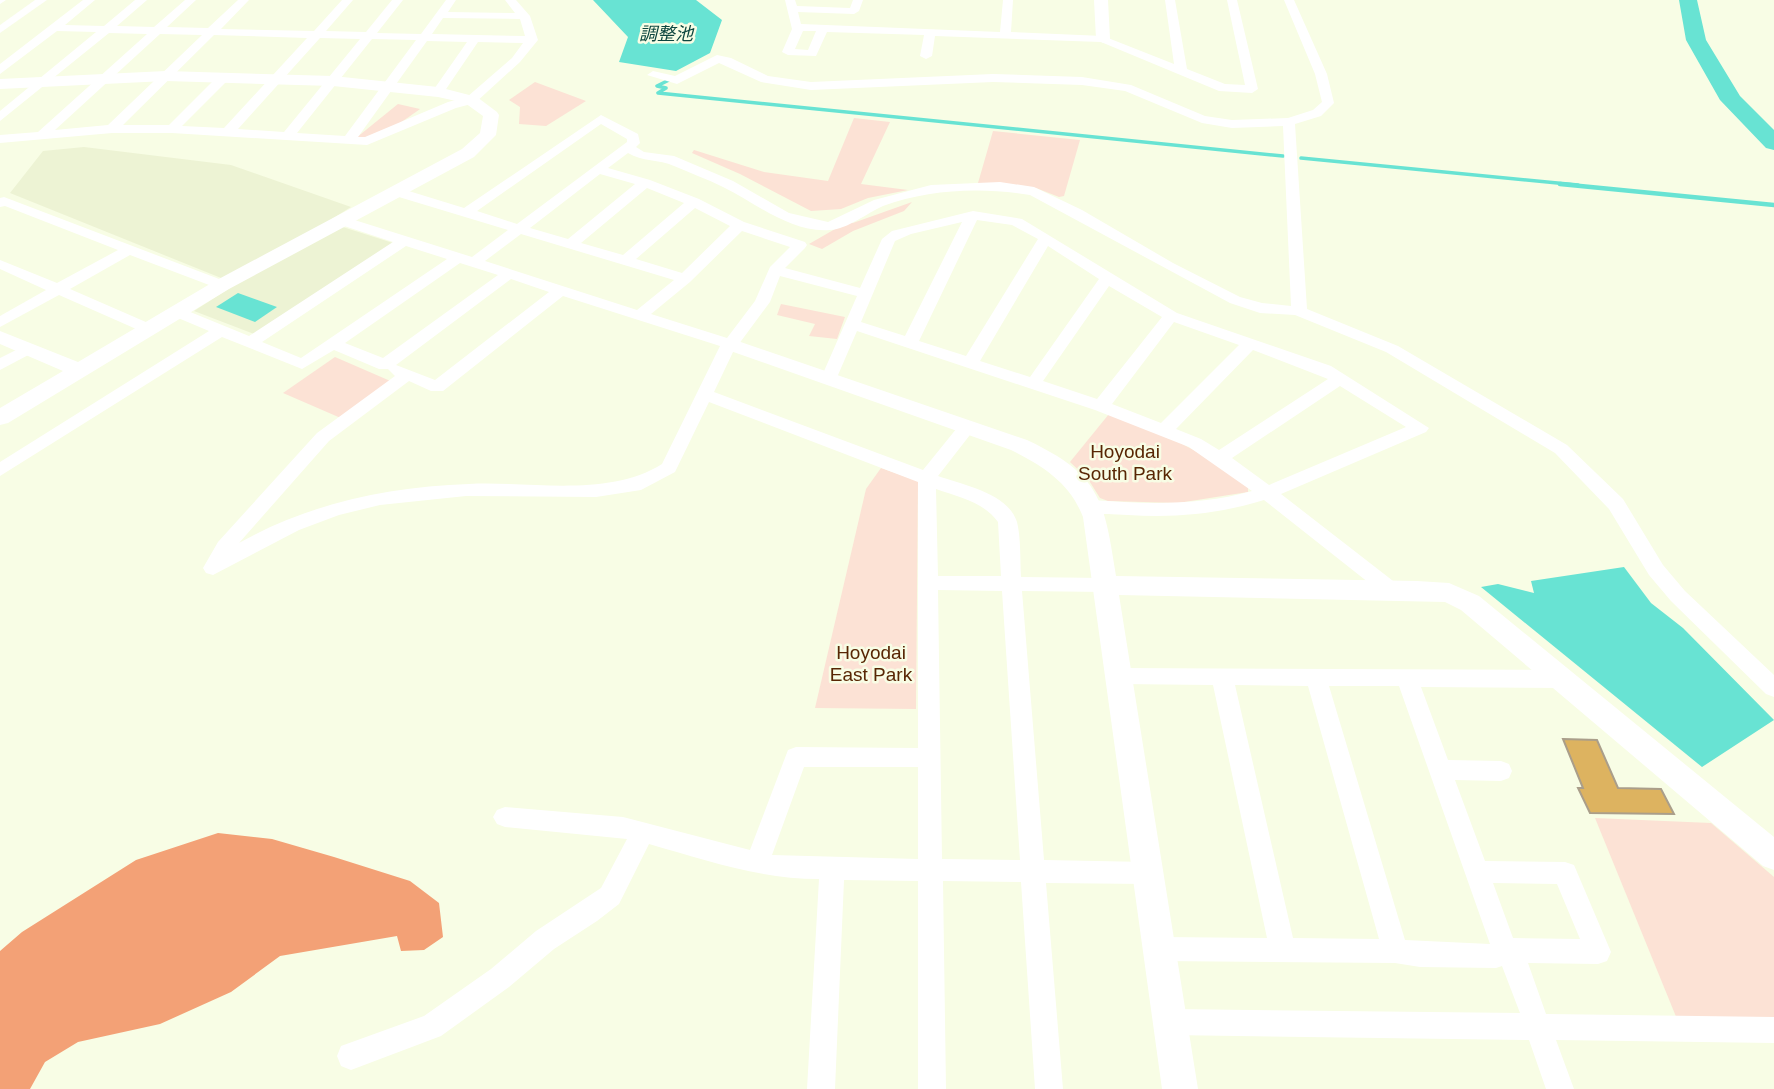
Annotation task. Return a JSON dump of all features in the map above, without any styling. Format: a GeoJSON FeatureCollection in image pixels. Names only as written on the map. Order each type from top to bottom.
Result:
{"type":"FeatureCollection","features":[{"type":"Feature","properties":{"kind":"street"},"geometry":{"type":"LineString","coordinates":[[0,31],[42,0]]}},
{"type":"Feature","properties":{"kind":"street"},"geometry":{"type":"LineString","coordinates":[[0,71],[90,0]]}},
{"type":"Feature","properties":{"kind":"street"},"geometry":{"type":"LineString","coordinates":[[0,117],[142,0]]}},
{"type":"Feature","properties":{"kind":"street"},"geometry":{"type":"LineString","coordinates":[[44,133],[191,0]]}},
{"type":"Feature","properties":{"kind":"street"},"geometry":{"type":"LineString","coordinates":[[112,129],[244,0]]}},
{"type":"Feature","properties":{"kind":"street"},"geometry":{"type":"LineString","coordinates":[[228,132],[348,0]]}},
{"type":"Feature","properties":{"kind":"street"},"geometry":{"type":"LineString","coordinates":[[288,136],[398,0]]}},
{"type":"Feature","properties":{"kind":"street"},"geometry":{"type":"LineString","coordinates":[[349,140],[451,0]]}},
{"type":"Feature","properties":{"kind":"street"},"geometry":{"type":"LineString","coordinates":[[510,0],[524,16],[532,40]]}},
{"type":"Feature","properties":{"kind":"street"},"geometry":{"type":"LineString","coordinates":[[858,0],[854,11],[791,4],[796,27],[875,35],[930,33],[997,39],[1103,39],[1223,88],[1252,89],[1232,0]]}},
{"type":"Feature","properties":{"kind":"street"},"geometry":{"type":"LineString","coordinates":[[997,39],[1008,0]]}},
{"type":"Feature","properties":{"kind":"street"},"geometry":{"type":"LineString","coordinates":[[1101,0],[1103,39]]}},
{"type":"Feature","properties":{"kind":"street"},"geometry":{"type":"LineString","coordinates":[[1170,0],[1181,71]]}},
{"type":"Feature","properties":{"kind":"street"},"geometry":{"type":"LineString","coordinates":[[653,75],[677,80],[717,59],[727,60],[765,79],[811,86],[993,78],[1082,81],[1127,88],[1213,122],[1289,122],[1317,113],[1328,103],[1321,74],[1289,0]]}},
{"type":"Feature","properties":{"kind":"street"},"geometry":{"type":"LineString","coordinates":[[440,15],[524,16]]}},
{"type":"Feature","properties":{"kind":"street"},"geometry":{"type":"LineString","coordinates":[[799,27],[788,52],[812,54],[823,28]]}},
{"type":"Feature","properties":{"kind":"street"},"geometry":{"type":"LineString","coordinates":[[0,31],[108,29],[532,40]]}},
{"type":"Feature","properties":{"kind":"street"},"geometry":{"type":"LineString","coordinates":[[926,56],[930,33]]}},
{"type":"Feature","properties":{"kind":"street"},"geometry":{"type":"LineString","coordinates":[[438,92],[475,38]]}},
{"type":"Feature","properties":{"kind":"street"},"geometry":{"type":"LineString","coordinates":[[0,139],[112,129],[172,129],[349,140],[376,139],[440,110],[471,100],[516,60],[532,40]]}},
{"type":"Feature","properties":{"kind":"street"},"geometry":{"type":"LineString","coordinates":[[0,84],[166,76],[333,81],[438,92],[471,100],[491,115],[488,135],[468,153],[222,285],[0,418]]}},
{"type":"Feature","properties":{"kind":"street"},"geometry":{"type":"LineString","coordinates":[[172,129],[223,78]]}},
{"type":"Feature","properties":{"kind":"street"},"geometry":{"type":"LineString","coordinates":[[466,213],[601,119],[633,137],[633,143],[628,148],[474,264]]}},
{"type":"Feature","properties":{"kind":"street"},"geometry":{"type":"LineString","coordinates":[[1289,122],[1300,311]]}},
{"type":"Feature","properties":{"kind":"street"},"geometry":{"type":"LineString","coordinates":[[628,148],[640,155],[669,159],[728,184],[784,216],[811,224],[830,226],[878,203],[931,189],[1000,186],[1034,191],[1235,300],[1260,309],[1300,311],[1309,317],[1392,349],[1561,449],[1616,505],[1657,570],[1678,596],[1774,688]]}},
{"type":"Feature","properties":{"kind":"street"},"geometry":{"type":"LineString","coordinates":[[407,375],[340,422],[323,438],[225,547],[213,568],[267,534],[295,522],[380,499],[416,494],[516,489],[604,490],[639,485],[658,477],[669,468],[730,344],[762,302],[775,270],[800,245],[739,225],[694,202],[645,183],[598,169]]}},
{"type":"Feature","properties":{"kind":"street"},"geometry":{"type":"LineString","coordinates":[[570,245],[645,183]]}},
{"type":"Feature","properties":{"kind":"street"},"geometry":{"type":"LineString","coordinates":[[394,191],[685,279]]}},
{"type":"Feature","properties":{"kind":"street"},"geometry":{"type":"LineString","coordinates":[[0,203],[4,201],[222,285]]}},
{"type":"Feature","properties":{"kind":"street"},"geometry":{"type":"LineString","coordinates":[[626,260],[694,202]]}},
{"type":"Feature","properties":{"kind":"street"},"geometry":{"type":"LineString","coordinates":[[910,342],[973,215]]}},
{"type":"Feature","properties":{"kind":"street"},"geometry":{"type":"LineString","coordinates":[[828,378],[886,244],[894,235],[973,215],[1002,217],[1015,220],[1046,238],[1171,316],[1311,364],[1341,378],[1420,428],[1267,494],[1205,508],[1091,506]]}},
{"type":"Feature","properties":{"kind":"street"},"geometry":{"type":"LineString","coordinates":[[340,220],[730,344],[967,426],[1019,445],[1058,466],[1081,487],[1091,506],[1105,585],[1180,1089]]}},
{"type":"Feature","properties":{"kind":"street"},"geometry":{"type":"LineString","coordinates":[[639,316],[685,279],[739,225]]}},
{"type":"Feature","properties":{"kind":"street"},"geometry":{"type":"LineString","coordinates":[[970,363],[1046,238]]}},
{"type":"Feature","properties":{"kind":"street"},"geometry":{"type":"LineString","coordinates":[[251,342],[404,241]]}},
{"type":"Feature","properties":{"kind":"street"},"geometry":{"type":"LineString","coordinates":[[0,322],[128,250]]}},
{"type":"Feature","properties":{"kind":"street"},"geometry":{"type":"LineString","coordinates":[[177,312],[303,364],[456,259]]}},
{"type":"Feature","properties":{"kind":"street"},"geometry":{"type":"LineString","coordinates":[[0,264],[149,329]]}},
{"type":"Feature","properties":{"kind":"street"},"geometry":{"type":"LineString","coordinates":[[775,270],[865,294]]}},
{"type":"Feature","properties":{"kind":"street"},"geometry":{"type":"LineString","coordinates":[[385,365],[509,274]]}},
{"type":"Feature","properties":{"kind":"street"},"geometry":{"type":"LineString","coordinates":[[1033,384],[1107,278]]}},
{"type":"Feature","properties":{"kind":"street"},"geometry":{"type":"LineString","coordinates":[[333,344],[437,387],[561,290]]}},
{"type":"Feature","properties":{"kind":"street"},"geometry":{"type":"LineString","coordinates":[[1101,406],[1171,316]]}},
{"type":"Feature","properties":{"kind":"street"},"geometry":{"type":"LineString","coordinates":[[852,324],[1166,429],[1220,458],[1390,589]]}},
{"type":"Feature","properties":{"kind":"street"},"geometry":{"type":"LineString","coordinates":[[0,470],[220,331]]}},
{"type":"Feature","properties":{"kind":"street"},"geometry":{"type":"LineString","coordinates":[[0,337],[79,370]]}},
{"type":"Feature","properties":{"kind":"street"},"geometry":{"type":"LineString","coordinates":[[1166,429],[1250,344]]}},
{"type":"Feature","properties":{"kind":"street"},"geometry":{"type":"LineString","coordinates":[[0,365],[28,349]]}},
{"type":"Feature","properties":{"kind":"street"},"geometry":{"type":"LineString","coordinates":[[1220,458],[1341,378]]}},
{"type":"Feature","properties":{"kind":"street"},"geometry":{"type":"LineString","coordinates":[[704,394],[987,501],[1000,511],[1007,521],[1049,1089]]}},
{"type":"Feature","properties":{"kind":"street"},"geometry":{"type":"LineString","coordinates":[[932,1089],[927,478],[967,426]]}},
{"type":"Feature","properties":{"kind":"street"},"geometry":{"type":"LineString","coordinates":[[926,583],[1390,589],[1436,591],[1460,597],[1564,679],[1774,856]]}},
{"type":"Feature","properties":{"kind":"street"},"geometry":{"type":"LineString","coordinates":[[1118,676],[1564,679]]}},
{"type":"Feature","properties":{"kind":"street"},"geometry":{"type":"LineString","coordinates":[[1222,676],[1283,951]]}},
{"type":"Feature","properties":{"kind":"street"},"geometry":{"type":"LineString","coordinates":[[1316,677],[1395,951]]}},
{"type":"Feature","properties":{"kind":"street"},"geometry":{"type":"LineString","coordinates":[[1407,678],[1506,950],[1516,963],[1560,1089]]}},
{"type":"Feature","properties":{"kind":"street"},"geometry":{"type":"LineString","coordinates":[[757,863],[796,757],[928,758]]}},
{"type":"Feature","properties":{"kind":"street"},"geometry":{"type":"LineString","coordinates":[[1441,770],[1501,771]]}},
{"type":"Feature","properties":{"kind":"street"},"geometry":{"type":"LineString","coordinates":[[505,817],[623,827],[757,863],[787,868],[1148,873]]}},
{"type":"Feature","properties":{"kind":"street"},"geometry":{"type":"LineString","coordinates":[[351,1056],[432,1027],[500,978],[545,940],[588,914],[610,896],[643,832]]}},
{"type":"Feature","properties":{"kind":"street"},"geometry":{"type":"LineString","coordinates":[[821,1089],[832,869]]}},
{"type":"Feature","properties":{"kind":"street"},"geometry":{"type":"LineString","coordinates":[[1159,949],[1395,951],[1420,955],[1496,956],[1506,950],[1598,951],[1565,873],[1477,872]]}},
{"type":"Feature","properties":{"kind":"street"},"geometry":{"type":"LineString","coordinates":[[1170,1022],[1774,1030]]}},
{"type":"Feature","properties":{"kind":"shaded area"},"geometry":{"type":"Polygon","coordinates":[[[84,147],[231,165],[351,207],[327,222],[393,243],[254,334],[194,311],[236,284],[10,193],[43,151],[84,147]]]}},
{"type":"Feature","properties":{"kind":"shaded area"},"geometry":{"type":"Polygon","coordinates":[[[218,833],[272,839],[410,881],[439,903],[443,937],[424,950],[401,951],[397,936],[280,956],[231,992],[160,1024],[78,1042],[45,1062],[30,1089],[0,1089],[0,951],[22,932],[136,860],[218,833]]]}},
{"type":"Feature","properties":{"kind":"green space"},"geometry":{"type":"Polygon","coordinates":[[[535,82],[586,101],[546,126],[519,124],[520,107],[509,100],[535,82]]]}},
{"type":"Feature","properties":{"kind":"green space"},"geometry":{"type":"Polygon","coordinates":[[[398,104],[420,109],[382,133],[356,138],[398,104]]]}},
{"type":"Feature","properties":{"kind":"green space"},"geometry":{"type":"Polygon","coordinates":[[[854,118],[890,122],[861,184],[908,190],[868,198],[841,209],[811,211],[740,174],[692,153],[694,150],[764,172],[828,181],[854,118]]]}},
{"type":"Feature","properties":{"kind":"green space"},"geometry":{"type":"Polygon","coordinates":[[[993,131],[1080,140],[1064,196],[1059,197],[1036,188],[978,183],[993,131]]]}},
{"type":"Feature","properties":{"kind":"green space"},"geometry":{"type":"Polygon","coordinates":[[[912,202],[904,211],[853,231],[822,249],[809,244],[849,221],[853,223],[912,202]]]}},
{"type":"Feature","properties":{"kind":"green space"},"geometry":{"type":"Polygon","coordinates":[[[781,304],[845,317],[837,339],[809,336],[815,324],[777,315],[781,304]]]}},
{"type":"Feature","properties":{"kind":"green space"},"geometry":{"type":"Polygon","coordinates":[[[335,357],[395,383],[343,419],[283,393],[335,357]]]}},
{"type":"Feature","properties":{"kind":"green space","name":"Hoyodai South Park"},"geometry":{"type":"Polygon","coordinates":[[[1109,414],[1169,437],[1203,455],[1248,486],[1248,492],[1178,503],[1108,501],[1100,498],[1088,479],[1070,462],[1109,414]]]}},
{"type":"Feature","properties":{"kind":"green space","name":"Hoyodai East Park"},"geometry":{"type":"Polygon","coordinates":[[[881,468],[918,481],[916,709],[815,708],[866,489],[881,468]]]}},
{"type":"Feature","properties":{"kind":"green space"},"geometry":{"type":"Polygon","coordinates":[[[1595,818],[1711,823],[1774,877],[1774,1021],[1677,1019],[1595,818]]]}},
{"type":"Feature","properties":{"kind":"water","name":"調整池"},"geometry":{"type":"Polygon","coordinates":[[[593,0],[696,0],[722,20],[710,53],[676,71],[619,62],[628,37],[593,0]]]}},
{"type":"Feature","properties":{"kind":"water"},"geometry":{"type":"Polygon","coordinates":[[[238,293],[277,307],[255,322],[216,307],[238,293]]]}},
{"type":"Feature","properties":{"kind":"water"},"geometry":{"type":"Polygon","coordinates":[[[1624,567],[1651,603],[1683,628],[1774,720],[1702,767],[1481,587],[1498,584],[1534,593],[1531,581],[1624,567]]]}},
{"type":"Feature","properties":{"kind":"building"},"geometry":{"type":"Polygon","coordinates":[[[1563,739],[1597,740],[1618,788],[1661,789],[1674,814],[1590,813],[1578,788],[1583,788],[1563,739]]]}},
{"type":"Feature","properties":{"kind":"waterway"},"geometry":{"type":"LineString","coordinates":[[1688,0],[1696,40],[1731,100],[1774,143]]}},
{"type":"Feature","properties":{"kind":"waterway"},"geometry":{"type":"LineString","coordinates":[[671,79],[657,86],[666,88],[658,93],[1283,156]]}},
{"type":"Feature","properties":{"kind":"waterway"},"geometry":{"type":"LineString","coordinates":[[1301,158],[1578,185]]}},
{"type":"Feature","properties":{"kind":"waterway"},"geometry":{"type":"LineString","coordinates":[[1560,184],[1774,205]]}}]}
